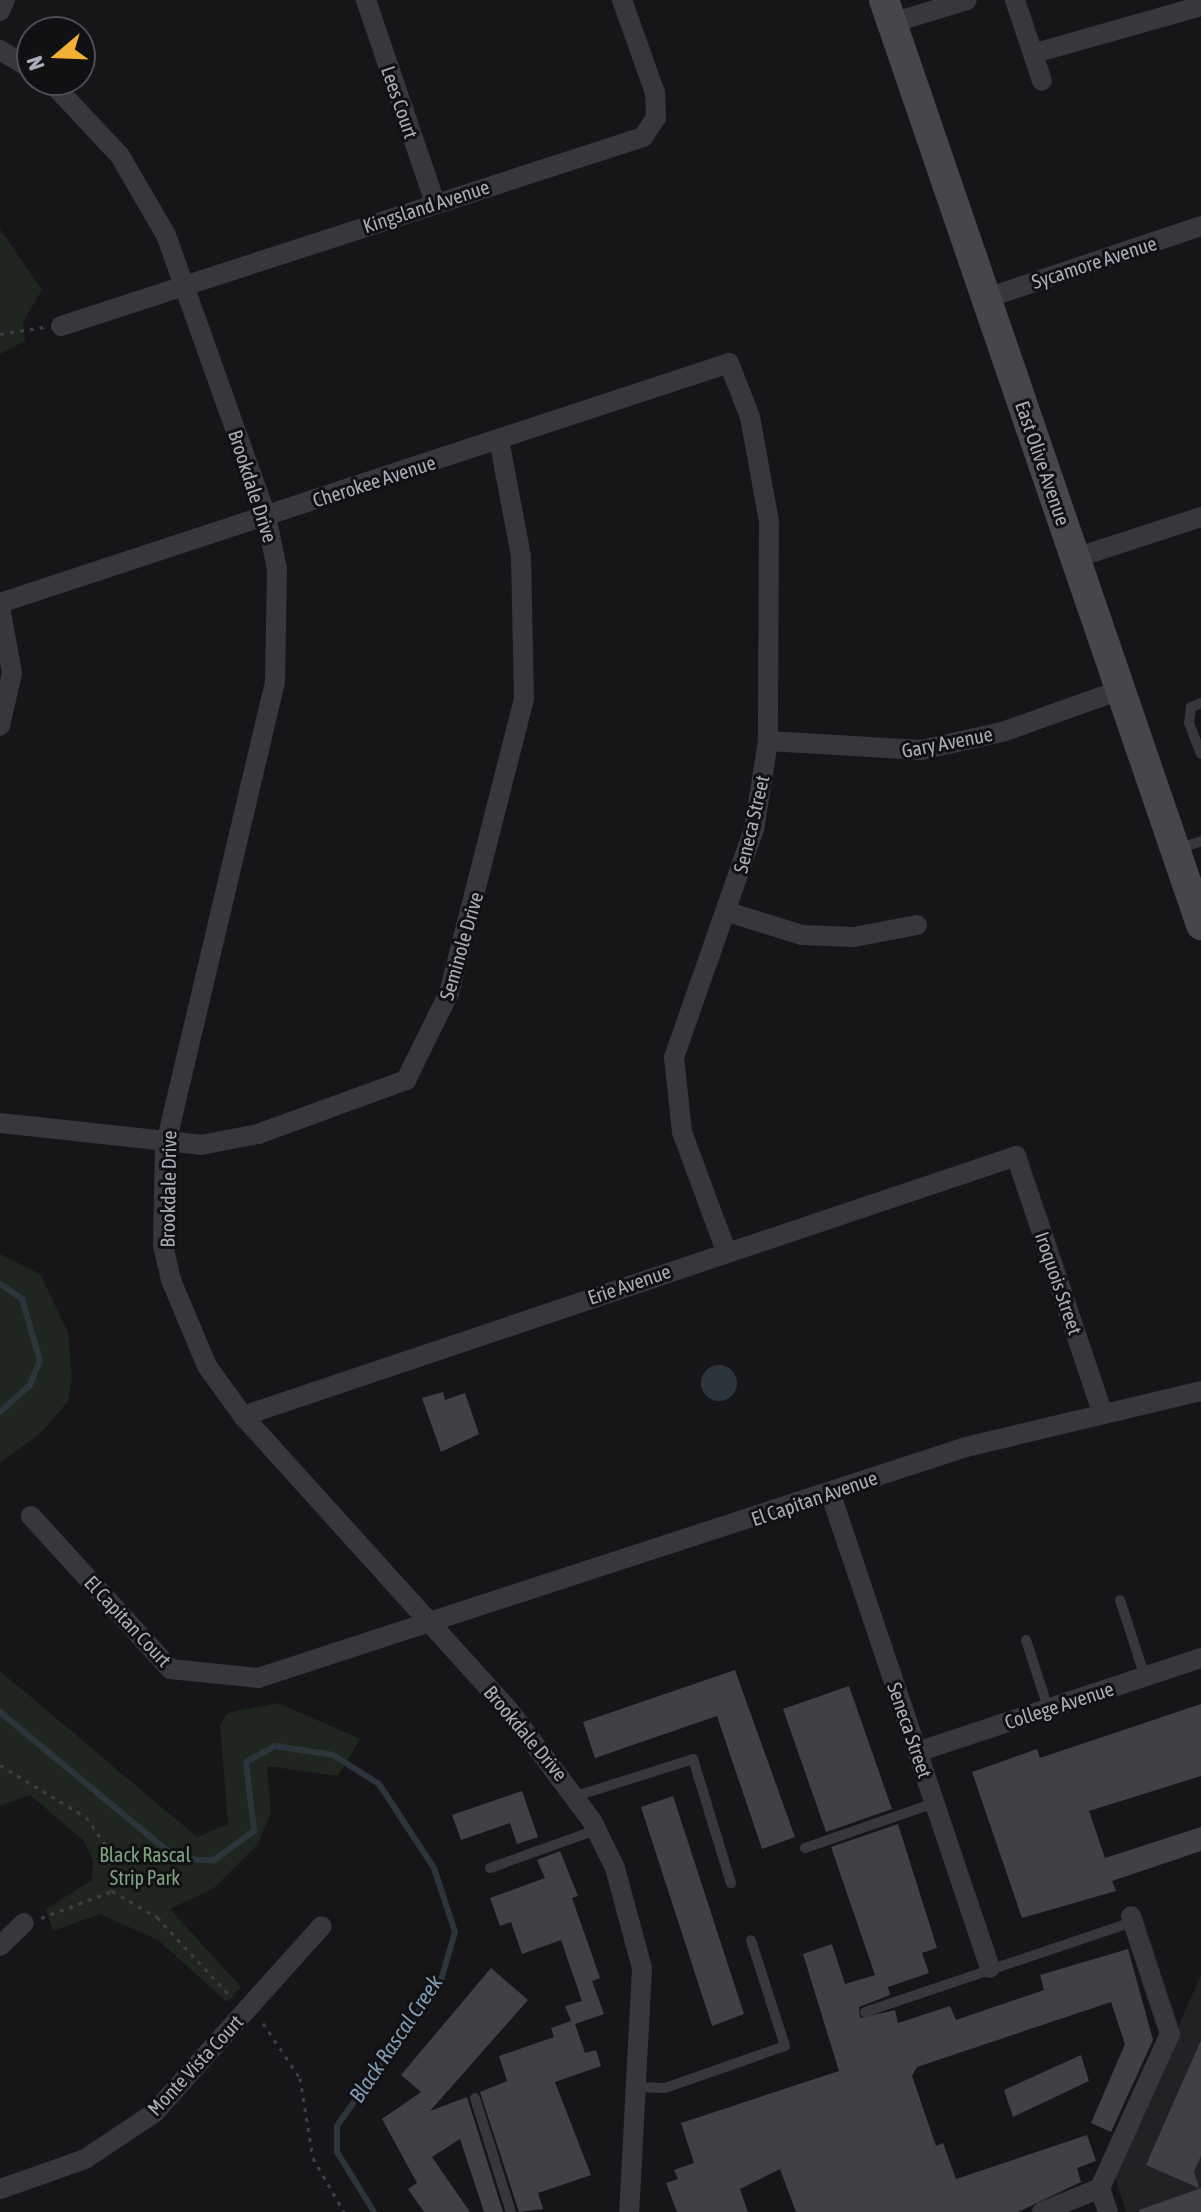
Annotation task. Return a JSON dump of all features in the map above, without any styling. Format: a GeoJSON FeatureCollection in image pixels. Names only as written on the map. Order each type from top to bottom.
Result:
{"type":"FeatureCollection","features":[{"type":"Feature","properties":{"kind":"main road","name":"East Olive Avenue"},"geometry":{"type":"LineString","coordinates":[[888,12],[1120,690],[1188,845],[1201,925]]}},
{"type":"Feature","properties":{"kind":"street"},"geometry":{"type":"LineString","coordinates":[[0,11],[5,0]]}},
{"type":"Feature","properties":{"kind":"street","name":"Lees Court"},"geometry":{"type":"LineString","coordinates":[[366,0],[435,203]]}},
{"type":"Feature","properties":{"kind":"street","name":"Kingsland Avenue"},"geometry":{"type":"LineString","coordinates":[[61,326],[643,137],[656,118],[655,93],[622,0]]}},
{"type":"Feature","properties":{"kind":"street"},"geometry":{"type":"LineString","coordinates":[[888,12],[967,0]]}},
{"type":"Feature","properties":{"kind":"street"},"geometry":{"type":"LineString","coordinates":[[1015,0],[1042,81]]}},
{"type":"Feature","properties":{"kind":"street"},"geometry":{"type":"LineString","coordinates":[[1035,53],[1201,6]]}},
{"type":"Feature","properties":{"kind":"street","name":"Brookdale Drive"},"geometry":{"type":"LineString","coordinates":[[64,96],[120,156],[187,285],[266,516],[280,617],[275,682],[165,1147],[163,1245],[171,1280],[207,1366],[243,1416],[432,1626],[576,1796],[596,1830],[642,1968],[629,2212]]}},
{"type":"Feature","properties":{"kind":"street","name":"Sycamore Avenue"},"geometry":{"type":"LineString","coordinates":[[987,298],[1201,226]]}},
{"type":"Feature","properties":{"kind":"street","name":"Cherokee Avenue"},"geometry":{"type":"LineString","coordinates":[[0,605],[729,363],[738,380]]}},
{"type":"Feature","properties":{"kind":"street","name":"Seneca Street"},"geometry":{"type":"LineString","coordinates":[[726,1251],[682,1132],[674,1057],[690,994],[728,912],[754,829],[768,741],[769,522],[738,380]]}},
{"type":"Feature","properties":{"kind":"street","name":"Seminole Drive"},"geometry":{"type":"LineString","coordinates":[[0,1123],[165,1147],[230,1141],[347,1105],[406,1080],[423,1052],[449,993],[524,699],[521,556],[499,440]]}},
{"type":"Feature","properties":{"kind":"street"},"geometry":{"type":"LineString","coordinates":[[1075,558],[1201,517]]}},
{"type":"Feature","properties":{"kind":"street"},"geometry":{"type":"LineString","coordinates":[[0,605],[12,673],[0,726]]}},
{"type":"Feature","properties":{"kind":"street","name":"Gary Avenue"},"geometry":{"type":"LineString","coordinates":[[768,741],[921,750],[1002,732],[1120,690]]}},
{"type":"Feature","properties":{"kind":"street"},"geometry":{"type":"LineString","coordinates":[[728,912],[815,936],[917,925]]}},
{"type":"Feature","properties":{"kind":"street","name":"Erie Avenue"},"geometry":{"type":"LineString","coordinates":[[243,1416],[726,1251],[1016,1156]]}},
{"type":"Feature","properties":{"kind":"street","name":"Iroquois Street"},"geometry":{"type":"LineString","coordinates":[[1016,1156],[1102,1411]]}},
{"type":"Feature","properties":{"kind":"street","name":"El Capitan Avenue"},"geometry":{"type":"LineString","coordinates":[[432,1626],[830,1492],[1102,1411],[1201,1391]]}},
{"type":"Feature","properties":{"kind":"street","name":"Seneca Street"},"geometry":{"type":"LineString","coordinates":[[830,1492],[990,1968]]}},
{"type":"Feature","properties":{"kind":"street","name":"El Capitan Court"},"geometry":{"type":"LineString","coordinates":[[31,1516],[170,1669],[258,1678],[432,1626]]}},
{"type":"Feature","properties":{"kind":"street","name":"College Avenue"},"geometry":{"type":"LineString","coordinates":[[917,1752],[1201,1658]]}},
{"type":"Feature","properties":{"kind":"street"},"geometry":{"type":"LineString","coordinates":[[1108,2212],[1100,2188],[1170,2034],[1132,1919]]}},
{"type":"Feature","properties":{"kind":"street"},"geometry":{"type":"LineString","coordinates":[[0,1946],[24,1923]]}},
{"type":"Feature","properties":{"kind":"street","name":"Monte Vista Court"},"geometry":{"type":"LineString","coordinates":[[0,2189],[85,2159],[154,2113],[322,1926]]}},
{"type":"Feature","properties":{"kind":"street"},"geometry":{"type":"LineString","coordinates":[[1042,2212],[1100,2188]]}},
{"type":"Feature","properties":{"kind":"lane"},"geometry":{"type":"LineString","coordinates":[[1201,703],[1191,707],[1189,723],[1201,754]]}},
{"type":"Feature","properties":{"kind":"lane"},"geometry":{"type":"LineString","coordinates":[[1120,1600],[1145,1677]]}},
{"type":"Feature","properties":{"kind":"lane"},"geometry":{"type":"LineString","coordinates":[[1026,1640],[1048,1708]]}},
{"type":"Feature","properties":{"kind":"lane"},"geometry":{"type":"LineString","coordinates":[[576,1796],[693,1759],[731,1883]]}},
{"type":"Feature","properties":{"kind":"lane"},"geometry":{"type":"LineString","coordinates":[[805,1848],[934,1803]]}},
{"type":"Feature","properties":{"kind":"lane"},"geometry":{"type":"LineString","coordinates":[[490,1868],[596,1830]]}},
{"type":"Feature","properties":{"kind":"lane"},"geometry":{"type":"LineString","coordinates":[[865,2012],[1132,1919]]}},
{"type":"Feature","properties":{"kind":"lane"},"geometry":{"type":"LineString","coordinates":[[638,2087],[665,2088],[785,2046],[751,1940]]}},
{"type":"Feature","properties":{"kind":"lane"},"geometry":{"type":"LineString","coordinates":[[475,2098],[511,2212]]}},
{"type":"Feature","properties":{"kind":"path"},"geometry":{"type":"LineString","coordinates":[[0,334],[61,326]]}},
{"type":"Feature","properties":{"kind":"path"},"geometry":{"type":"LineString","coordinates":[[0,1765],[86,1817],[109,1850],[112,1891]]}},
{"type":"Feature","properties":{"kind":"path"},"geometry":{"type":"LineString","coordinates":[[24,1923],[112,1891]]}},
{"type":"Feature","properties":{"kind":"path"},"geometry":{"type":"LineString","coordinates":[[112,1891],[157,1917],[233,2000]]}},
{"type":"Feature","properties":{"kind":"path"},"geometry":{"type":"LineString","coordinates":[[266,2025],[300,2078],[313,2158],[344,2212]]}},
{"type":"Feature","properties":{"kind":"shaded area"},"geometry":{"type":"Polygon","coordinates":[[[719,1365],[731,1371],[737,1383],[731,1395],[719,1401],[707,1395],[701,1383],[707,1371],[719,1365]]]}},
{"type":"Feature","properties":{"kind":"shaded area"},"geometry":{"type":"Polygon","coordinates":[[[1201,1975],[1201,2212],[1126,2212],[1114,2174],[1201,1975]]]}},
{"type":"Feature","properties":{"kind":"green space"},"geometry":{"type":"Polygon","coordinates":[[[0,229],[42,290],[23,322],[25,341],[0,354],[0,229]]]}},
{"type":"Feature","properties":{"kind":"green space"},"geometry":{"type":"Polygon","coordinates":[[[0,1254],[40,1274],[68,1332],[72,1378],[68,1401],[41,1433],[0,1463],[0,1254]]]}},
{"type":"Feature","properties":{"kind":"green space","name":"Black Rascal Strip Park"},"geometry":{"type":"Polygon","coordinates":[[[0,1671],[197,1837],[228,1824],[220,1725],[227,1713],[278,1703],[360,1739],[338,1776],[267,1766],[271,1812],[258,1844],[214,1888],[170,1909],[241,1987],[227,2002],[158,1940],[100,1914],[53,1931],[46,1909],[92,1880],[93,1860],[84,1841],[30,1795],[0,1806],[0,1671]]]}},
{"type":"Feature","properties":{"kind":"building"},"geometry":{"type":"Polygon","coordinates":[[[443,1392],[445,1400],[465,1393],[479,1434],[441,1452],[422,1398],[443,1392]]]}},
{"type":"Feature","properties":{"kind":"building"},"geometry":{"type":"Polygon","coordinates":[[[735,1670],[795,1837],[762,1849],[717,1716],[595,1758],[583,1722],[735,1670]]]}},
{"type":"Feature","properties":{"kind":"building"},"geometry":{"type":"Polygon","coordinates":[[[849,1686],[892,1809],[826,1832],[783,1709],[849,1686]]]}},
{"type":"Feature","properties":{"kind":"building"},"geometry":{"type":"Polygon","coordinates":[[[1201,1704],[1201,1776],[1089,1811],[1105,1858],[1201,1827],[1201,1851],[1112,1881],[1116,1891],[1022,1918],[972,1772],[1037,1749],[1040,1758],[1201,1704]]]}},
{"type":"Feature","properties":{"kind":"building"},"geometry":{"type":"Polygon","coordinates":[[[522,1791],[538,1837],[517,1844],[510,1823],[461,1840],[452,1815],[522,1791]]]}},
{"type":"Feature","properties":{"kind":"building"},"geometry":{"type":"Polygon","coordinates":[[[673,1796],[744,2014],[712,2026],[641,1807],[673,1796]]]}},
{"type":"Feature","properties":{"kind":"building"},"geometry":{"type":"Polygon","coordinates":[[[898,1824],[937,1948],[922,1953],[929,1973],[888,1987],[890,1995],[859,2007],[860,2018],[895,2010],[898,2023],[950,2006],[956,2020],[1044,1990],[1040,1975],[1128,1949],[1153,2040],[1111,2132],[1091,2123],[1125,2044],[1111,2002],[917,2067],[912,2076],[936,2146],[943,2143],[956,2179],[1087,2135],[1096,2161],[1077,2168],[1081,2182],[1018,2212],[796,2212],[780,2169],[740,2189],[748,2212],[677,2212],[666,2183],[678,2179],[674,2170],[694,2163],[681,2123],[839,2071],[803,1954],[832,1944],[845,1984],[875,1975],[831,1847],[898,1824]]]}},
{"type":"Feature","properties":{"kind":"building"},"geometry":{"type":"Polygon","coordinates":[[[560,1851],[578,1896],[572,1898],[600,1978],[592,1981],[604,2014],[575,2024],[585,2053],[596,2050],[601,2066],[555,2082],[591,2175],[538,2193],[543,2209],[519,2212],[480,2092],[507,2081],[499,2056],[554,2037],[551,2028],[571,2021],[565,2006],[582,2001],[561,1940],[522,1954],[511,1922],[500,1926],[490,1898],[545,1878],[537,1860],[560,1851]]]}},
{"type":"Feature","properties":{"kind":"building"},"geometry":{"type":"Polygon","coordinates":[[[491,1968],[528,2000],[430,2111],[467,2097],[503,2212],[484,2212],[460,2139],[432,2157],[470,2212],[424,2212],[408,2189],[417,2183],[382,2119],[421,2092],[401,2075],[491,1968]]]}},
{"type":"Feature","properties":{"kind":"building"},"geometry":{"type":"Polygon","coordinates":[[[1201,2040],[1201,2156],[1194,2171],[1199,2188],[1146,2165],[1201,2040]]]}},
{"type":"Feature","properties":{"kind":"building"},"geometry":{"type":"Polygon","coordinates":[[[1081,2055],[1089,2081],[1013,2117],[1004,2090],[1081,2055]]]}},
{"type":"Feature","properties":{"kind":"building"},"geometry":{"type":"Polygon","coordinates":[[[1201,2188],[1201,2212],[1139,2212],[1139,2210],[1201,2188]]]}},
{"type":"Feature","properties":{"kind":"waterway","name":"Black Rascal Creek"},"geometry":{"type":"LineString","coordinates":[[0,1284],[22,1299],[40,1360],[30,1385],[0,1412]]}},
{"type":"Feature","properties":{"kind":"waterway","name":"Black Rascal Creek"},"geometry":{"type":"LineString","coordinates":[[0,1712],[177,1859],[214,1860],[254,1831],[246,1762],[275,1746],[333,1755],[379,1784],[434,1868],[455,1932],[441,1980],[337,2126],[337,2152],[374,2212]]}}]}
